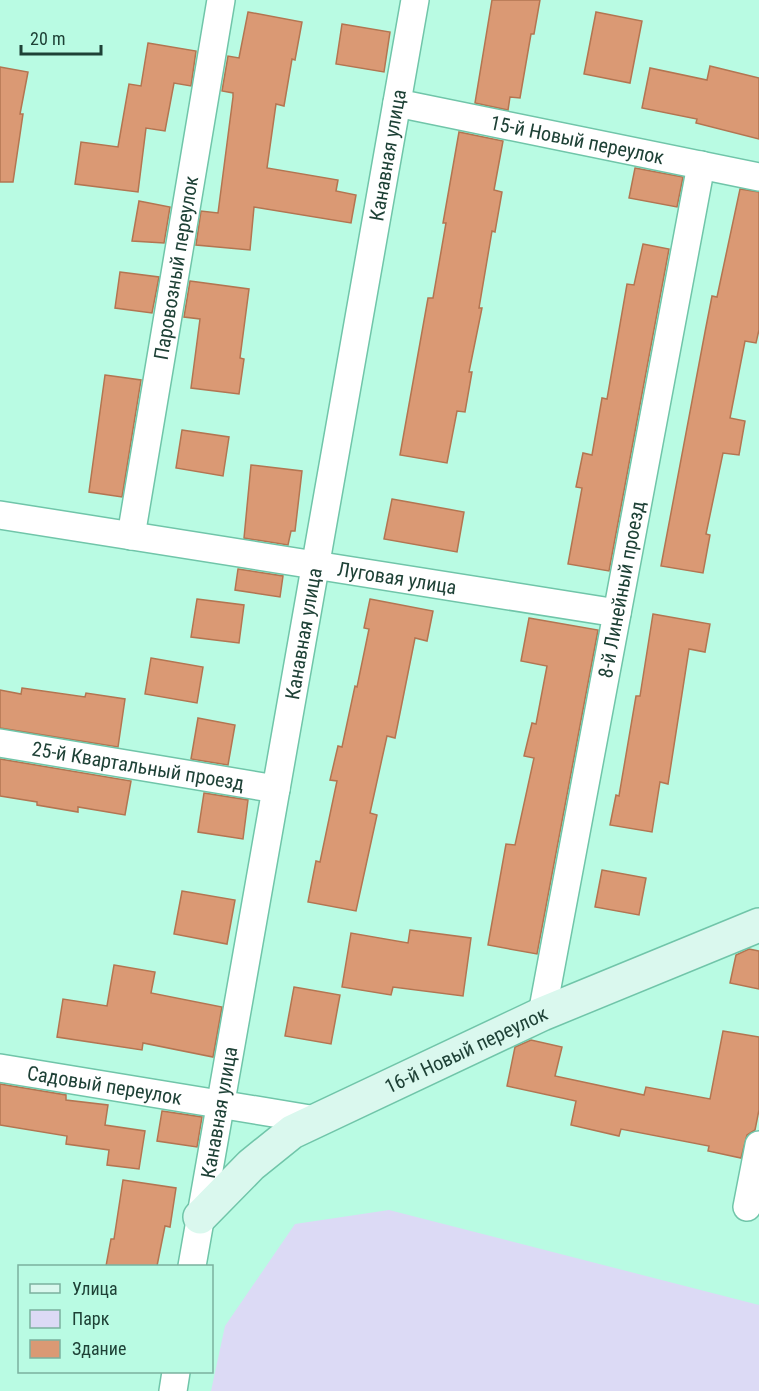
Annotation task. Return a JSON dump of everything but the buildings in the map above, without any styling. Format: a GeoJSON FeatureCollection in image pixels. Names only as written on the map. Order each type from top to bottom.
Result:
{"type":"FeatureCollection","features":[{"type":"Feature","properties":{"kind":"street","name":"Паровозный переулок"},"geometry":{"type":"LineString","coordinates":[[131,536],[221,0]]}},
{"type":"Feature","properties":{"kind":"street","name":"Канавная улица"},"geometry":{"type":"LineString","coordinates":[[192,1265],[415,0]]}},
{"type":"Feature","properties":{"kind":"street","name":"15-й Новый переулок"},"geometry":{"type":"LineString","coordinates":[[397,103],[759,177]]}},
{"type":"Feature","properties":{"kind":"street","name":"8-й Линейный проезд"},"geometry":{"type":"LineString","coordinates":[[542,1014],[701,165]]}},
{"type":"Feature","properties":{"kind":"street","name":"Луговая улица"},"geometry":{"type":"LineString","coordinates":[[0,516],[617,614]]}},
{"type":"Feature","properties":{"kind":"street","name":"25-й Квартальный проезд"},"geometry":{"type":"LineString","coordinates":[[0,743],[276,789]]}},
{"type":"Feature","properties":{"kind":"street","name":"16-й Новый переулок"},"geometry":{"type":"LineString","coordinates":[[200,1217],[251,1165],[292,1132],[542,1014],[759,925]]}},
{"type":"Feature","properties":{"kind":"street","name":"Садовый переулок"},"geometry":{"type":"LineString","coordinates":[[0,1068],[316,1120]]}},
{"type":"Feature","properties":{"kind":"street"},"geometry":{"type":"LineString","coordinates":[[747,1207],[759,1145]]}},
{"type":"Feature","properties":{"kind":"street"},"geometry":{"type":"LineString","coordinates":[[173,1391],[176,1373]]}},
{"type":"Feature","properties":{"kind":"green space"},"geometry":{"type":"Polygon","coordinates":[[[389,1210],[759,1305],[759,1391],[211,1391],[225,1326],[295,1224],[389,1210]]]}}]}
